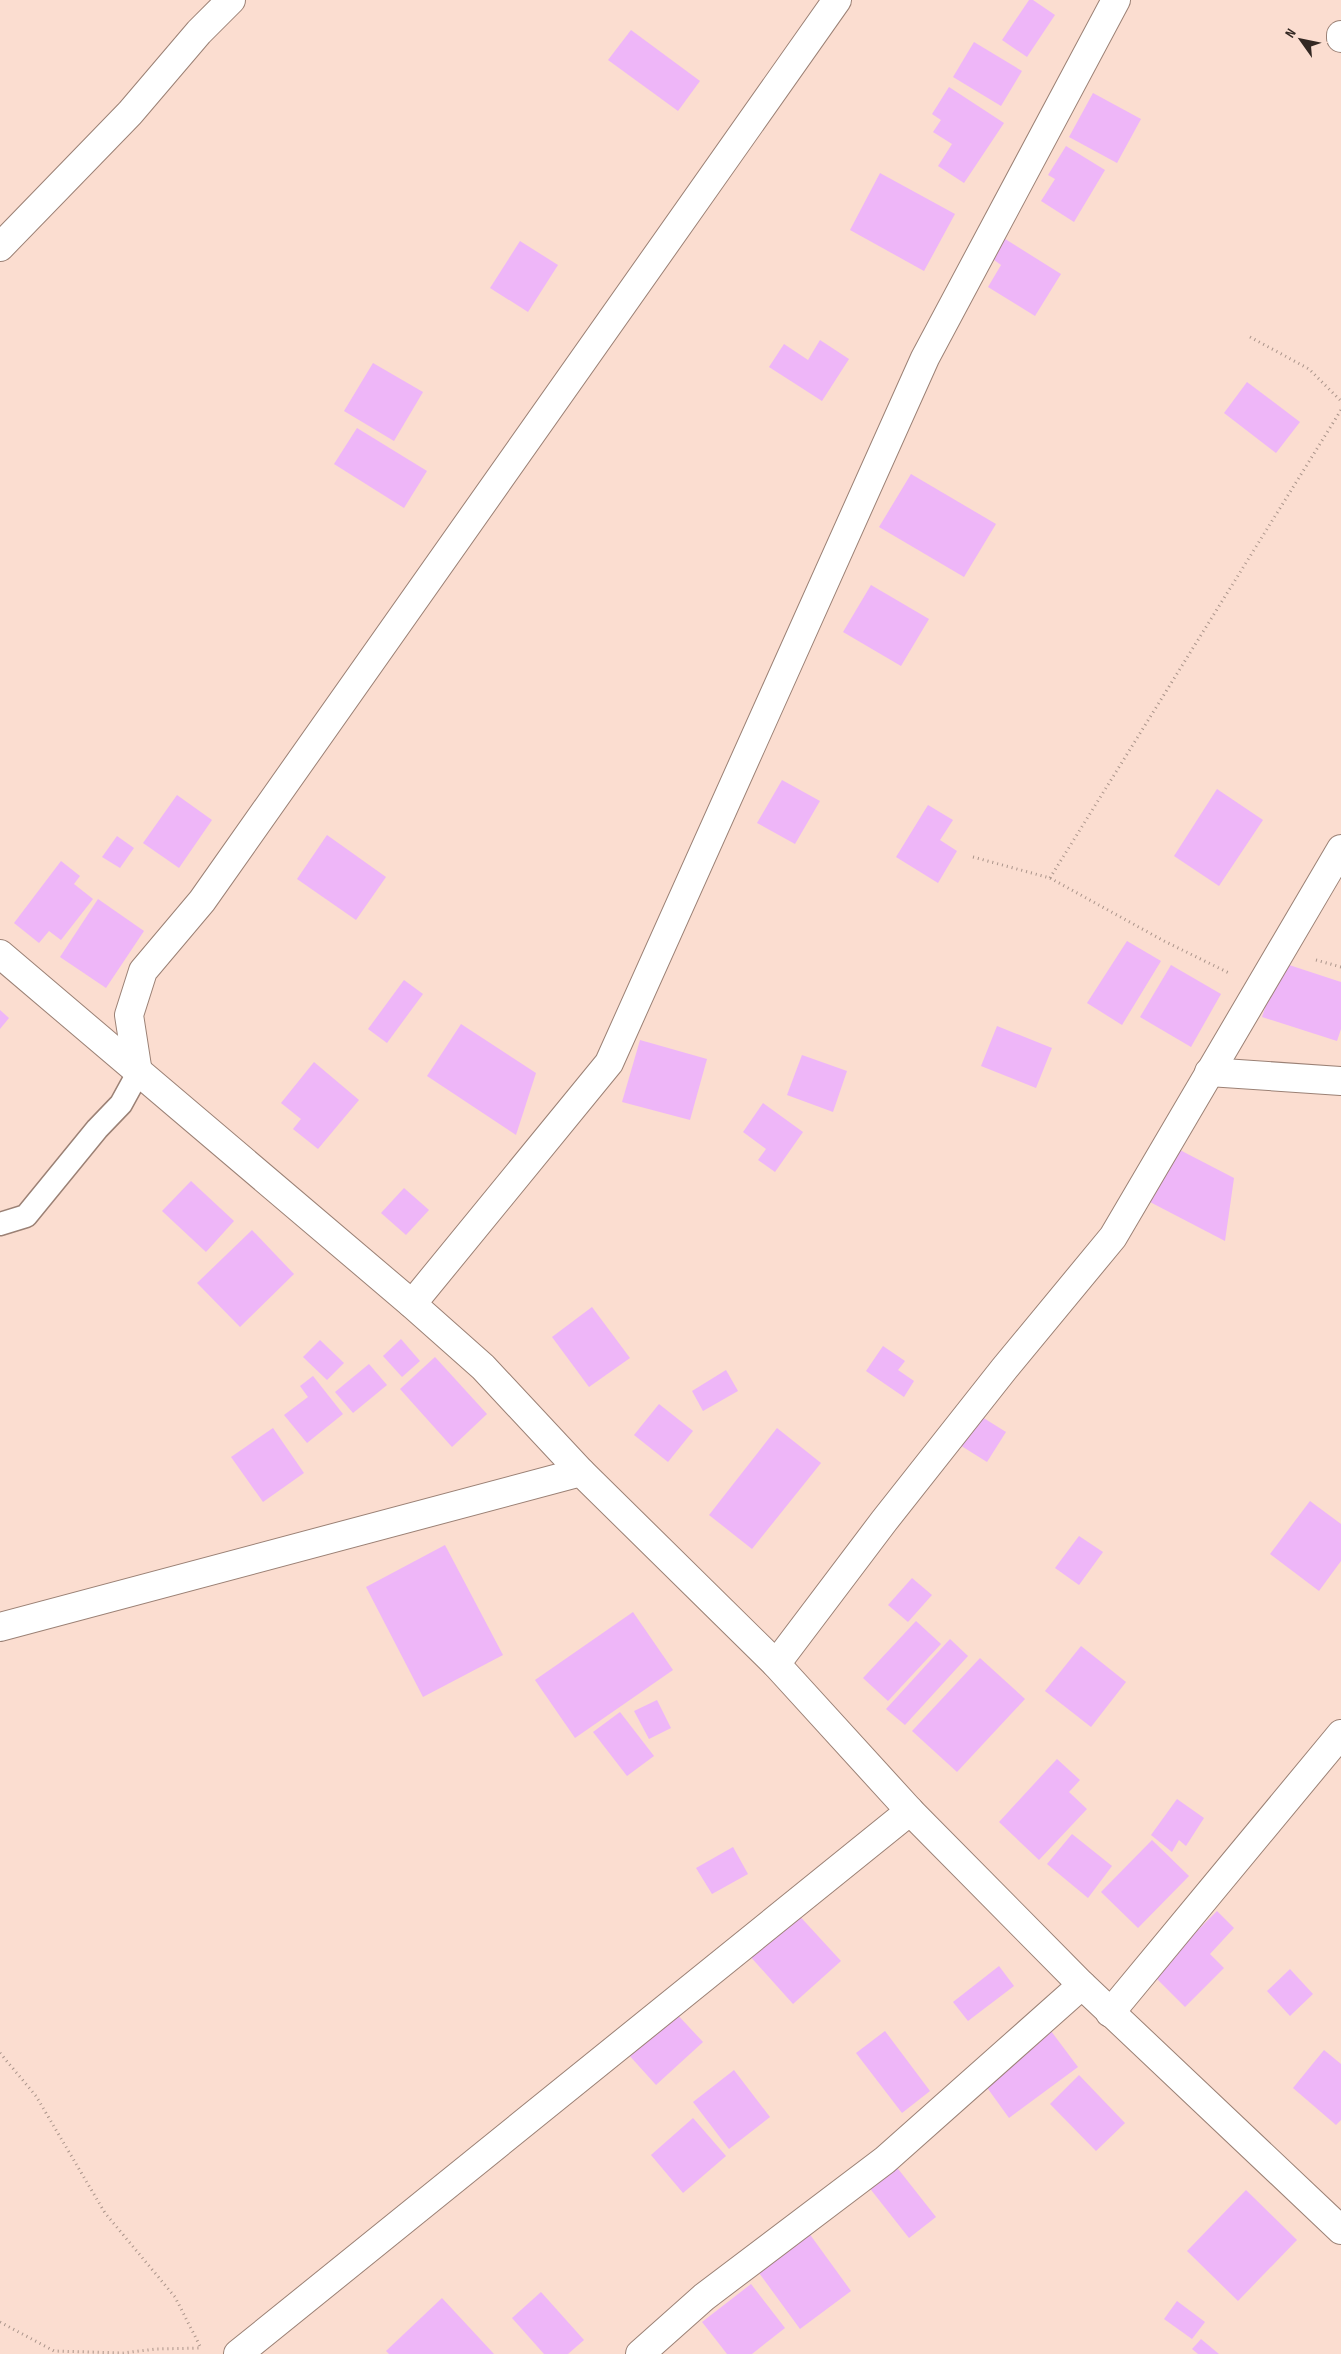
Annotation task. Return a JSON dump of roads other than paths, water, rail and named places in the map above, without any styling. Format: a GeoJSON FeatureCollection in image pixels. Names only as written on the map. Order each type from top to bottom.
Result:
{"type":"FeatureCollection","features":[{"type":"Feature","properties":{"kind":"street"},"geometry":{"type":"LineString","coordinates":[[0,247],[130,113],[199,32],[231,0]]}},
{"type":"Feature","properties":{"kind":"street"},"geometry":{"type":"LineString","coordinates":[[138,1073],[128,1015],[143,971],[202,902],[837,0]]}},
{"type":"Feature","properties":{"kind":"street"},"geometry":{"type":"LineString","coordinates":[[412,1304],[609,1063],[924,358],[1116,0]]}},
{"type":"Feature","properties":{"kind":"street"},"geometry":{"type":"LineString","coordinates":[[776,1664],[884,1521],[1004,1369],[1113,1237],[1258,987],[1341,849]]}},
{"type":"Feature","properties":{"kind":"street"},"geometry":{"type":"LineString","coordinates":[[0,954],[412,1304],[483,1367],[581,1472],[776,1664],[910,1811],[1082,1985],[1341,2230]]}},
{"type":"Feature","properties":{"kind":"street"},"geometry":{"type":"LineString","coordinates":[[1209,1072],[1341,1081]]}},
{"type":"Feature","properties":{"kind":"street"},"geometry":{"type":"LineString","coordinates":[[0,1627],[581,1472]]}},
{"type":"Feature","properties":{"kind":"street"},"geometry":{"type":"LineString","coordinates":[[1110,2012],[1341,1734]]}},
{"type":"Feature","properties":{"kind":"street"},"geometry":{"type":"LineString","coordinates":[[238,2354],[910,1811]]}},
{"type":"Feature","properties":{"kind":"street"},"geometry":{"type":"LineString","coordinates":[[640,2354],[704,2297],[884,2160],[1082,1985]]}},
{"type":"Feature","properties":{"kind":"lane"},"geometry":{"type":"LineString","coordinates":[[0,1224],[26,1216],[97,1129],[121,1104],[138,1073]]}}]}
